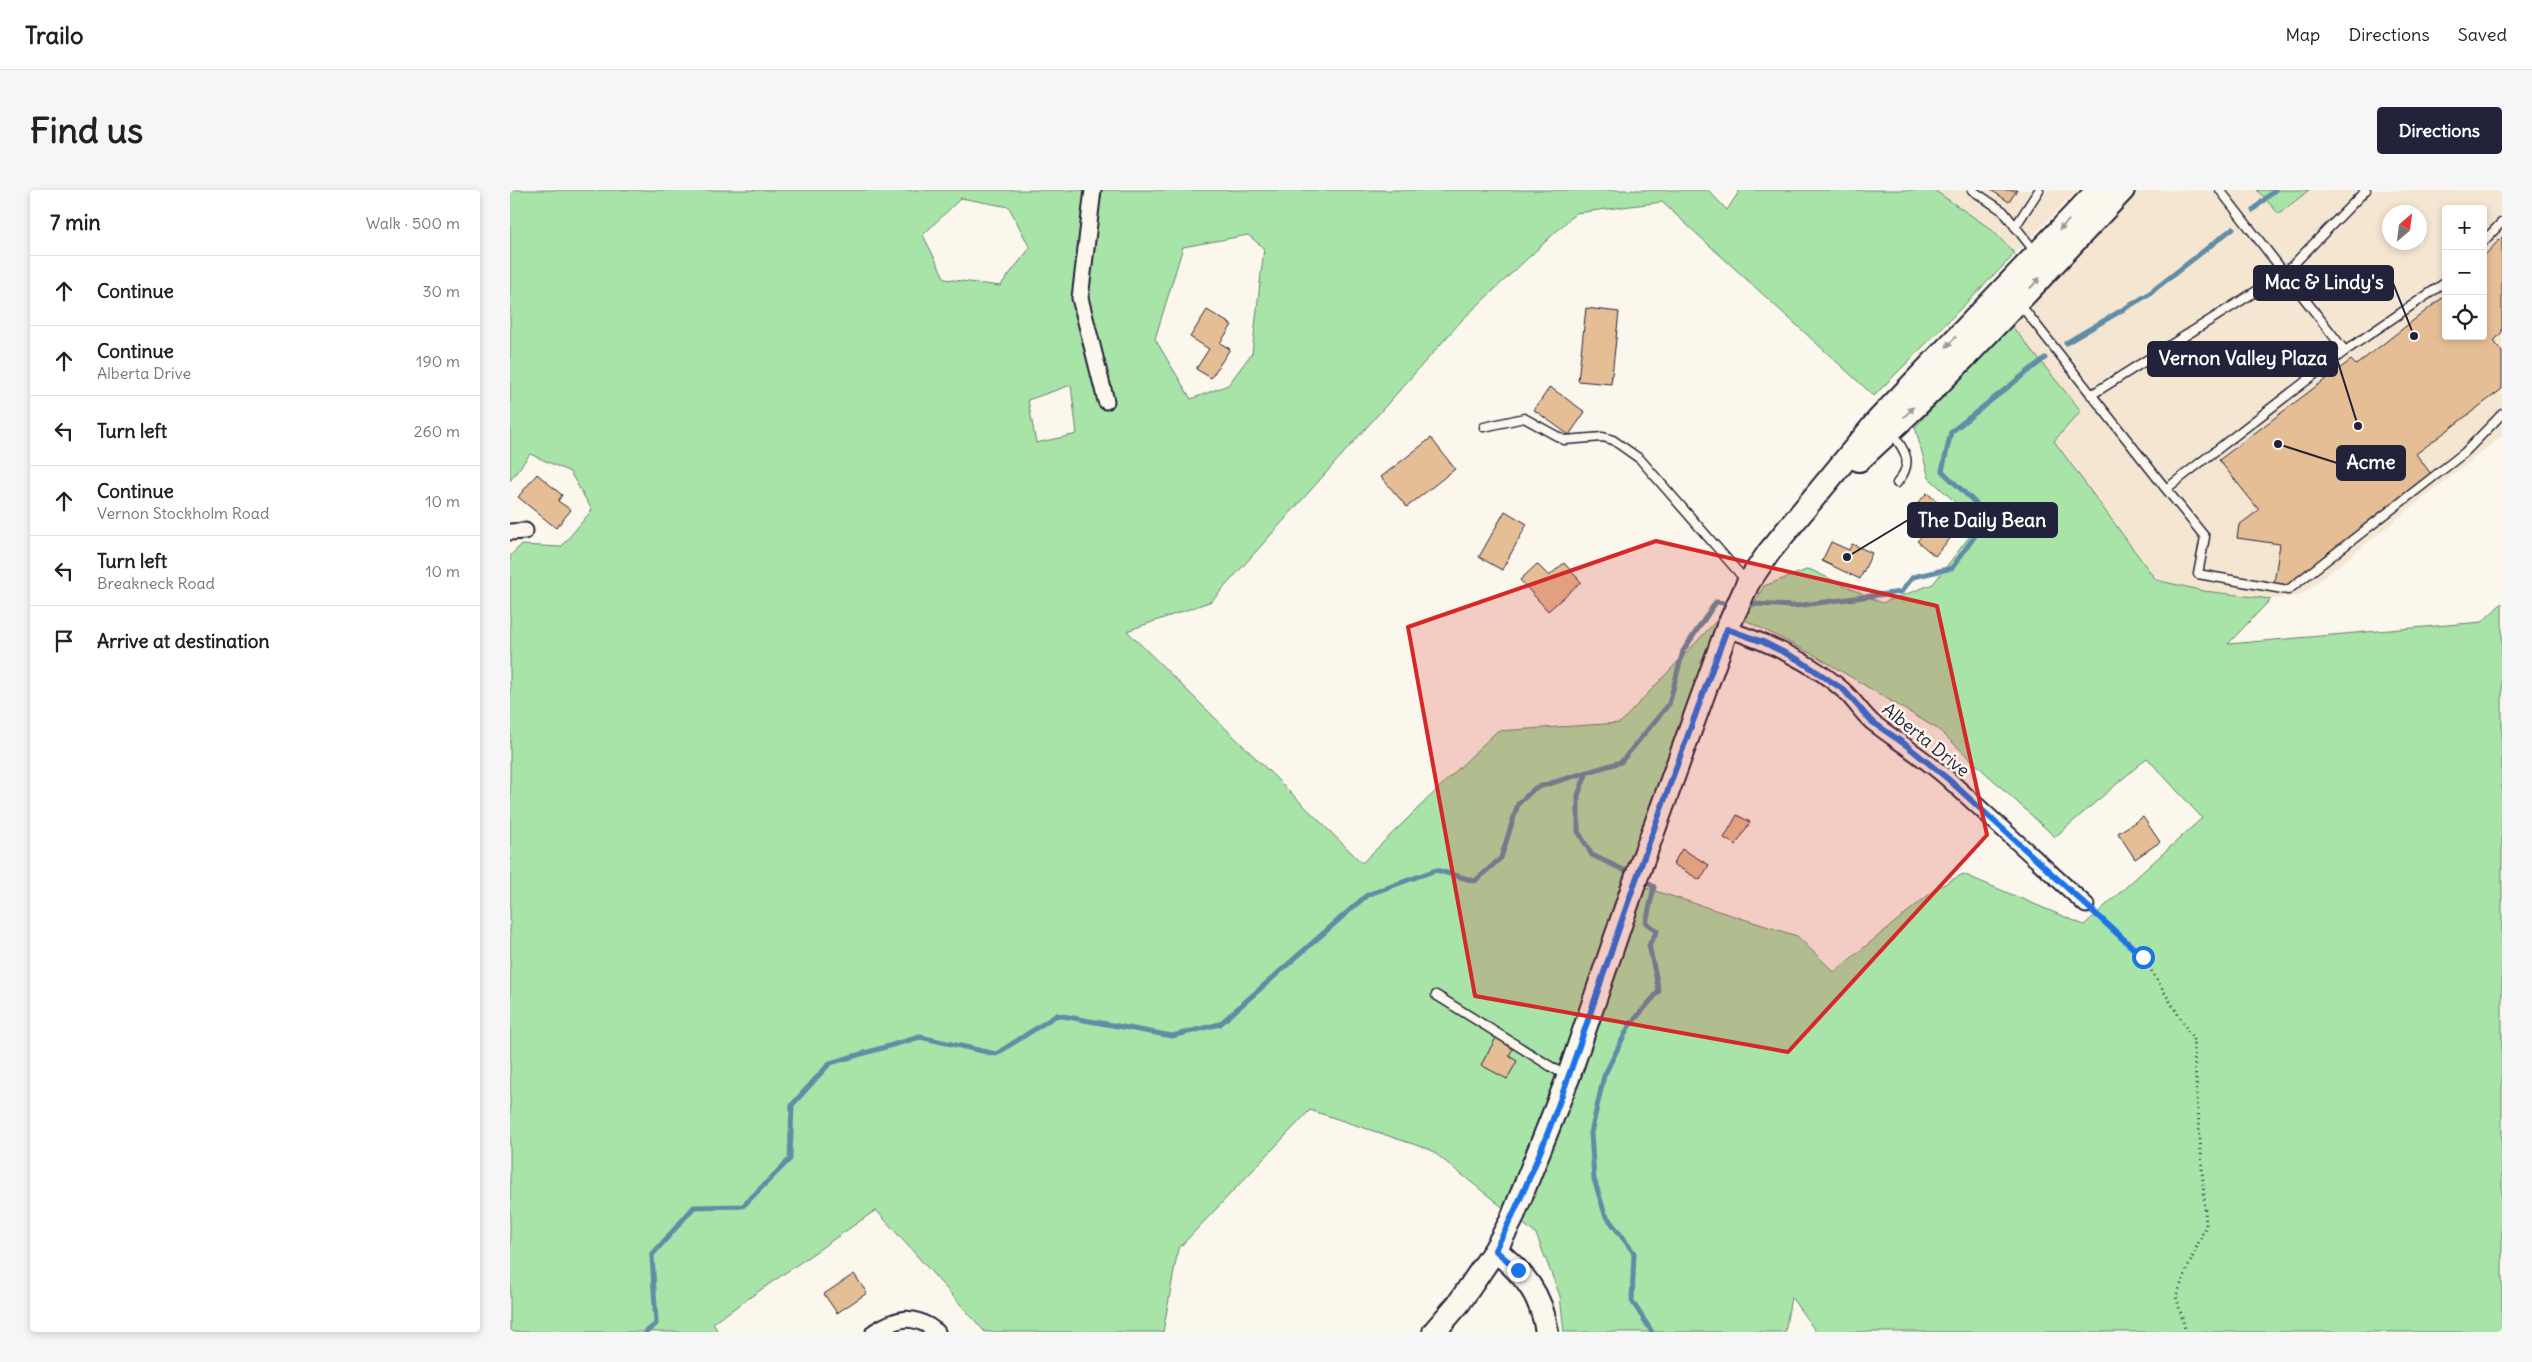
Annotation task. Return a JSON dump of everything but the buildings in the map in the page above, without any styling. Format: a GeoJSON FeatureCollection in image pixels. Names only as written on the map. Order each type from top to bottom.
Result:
{"type":"FeatureCollection","features":[{"type":"Feature","properties":{"kind":"main road"},"geometry":{"type":"LineString","coordinates":[[1434,1332],[1459,1303],[1495,1250],[1510,1221],[1568,1078],[1637,877],[1727,629],[1748,583],[1769,552],[1797,517],[1884,425],[2037,254],[2098,190]]}},
{"type":"Feature","properties":{"kind":"main road"},"geometry":{"type":"LineString","coordinates":[[1884,425],[2017,302],[2123,190]]}},
{"type":"Feature","properties":{"kind":"main road"},"geometry":{"type":"LineString","coordinates":[[1495,1250],[1518,1270],[1538,1296],[1547,1332]]}},
{"type":"Feature","properties":{"kind":"street"},"geometry":{"type":"LineString","coordinates":[[1093,190],[1080,298],[1106,401]]}},
{"type":"Feature","properties":{"kind":"street","name":"Alberta Drive"},"geometry":{"type":"LineString","coordinates":[[1727,629],[1770,645],[1799,660],[1844,690],[1871,721],[1906,745],[1948,779],[2086,905]]}},
{"type":"Feature","properties":{"kind":"street"},"geometry":{"type":"LineString","coordinates":[[874,1332],[892,1321],[910,1318],[927,1324],[937,1332]]}},
{"type":"Feature","properties":{"kind":"lane"},"geometry":{"type":"LineString","coordinates":[[1972,190],[2003,211],[2037,254]]}},
{"type":"Feature","properties":{"kind":"lane"},"geometry":{"type":"LineString","coordinates":[[2015,227],[2039,190]]}},
{"type":"Feature","properties":{"kind":"lane"},"geometry":{"type":"LineString","coordinates":[[2220,190],[2345,351]]}},
{"type":"Feature","properties":{"kind":"lane"},"geometry":{"type":"LineString","coordinates":[[2091,396],[2285,273],[2366,190]]}},
{"type":"Feature","properties":{"kind":"lane"},"geometry":{"type":"LineString","coordinates":[[2487,238],[2502,222]]}},
{"type":"Feature","properties":{"kind":"lane"},"geometry":{"type":"LineString","coordinates":[[2166,488],[2345,351],[2442,285]]}},
{"type":"Feature","properties":{"kind":"lane"},"geometry":{"type":"LineString","coordinates":[[2017,302],[2205,537],[2198,574],[2288,590],[2464,453],[2502,414]]}},
{"type":"Feature","properties":{"kind":"lane"},"geometry":{"type":"LineString","coordinates":[[1484,428],[1524,418],[1564,440],[1603,437],[1613,440],[1640,459],[1748,583]]}},
{"type":"Feature","properties":{"kind":"lane"},"geometry":{"type":"LineString","coordinates":[[1884,425],[1906,453],[1906,472],[1897,483]]}},
{"type":"Feature","properties":{"kind":"lane"},"geometry":{"type":"LineString","coordinates":[[1436,995],[1568,1078]]}},
{"type":"Feature","properties":{"kind":"path"},"geometry":{"type":"LineString","coordinates":[[2086,905],[2143,957],[2193,1039],[2206,1225],[2176,1296],[2186,1332]]}},
{"type":"Feature","properties":{"kind":"highlighted area"},"geometry":{"type":"Polygon","coordinates":[[[1656,541],[1937,606],[1987,835],[1788,1052],[1475,996],[1408,627],[1656,541]]]}},
{"type":"Feature","properties":{"kind":"shaded area"},"geometry":{"type":"Polygon","coordinates":[[[1934,190],[2078,190],[2015,254],[1991,229],[1934,190]]]}},
{"type":"Feature","properties":{"kind":"shaded area"},"geometry":{"type":"Polygon","coordinates":[[[2139,190],[2257,190],[2279,214],[2309,190],[2502,190],[2502,436],[2300,596],[2271,599],[2204,591],[2157,580],[2054,441],[2011,325],[2139,190]]]}},
{"type":"Feature","properties":{"kind":"green space"},"geometry":{"type":"Polygon","coordinates":[[[510,190],[1708,190],[1727,210],[1740,190],[1934,190],[1991,229],[2015,254],[1874,396],[1662,202],[1576,213],[1463,319],[1212,601],[1127,631],[1362,863],[1497,731],[1620,723],[1718,619],[1624,881],[1797,936],[1834,972],[1937,888],[1963,874],[2084,925],[2202,818],[2147,758],[2055,837],[1939,730],[1816,656],[1745,620],[1764,586],[1809,569],[1882,603],[1933,584],[1979,524],[1929,478],[1915,427],[2011,325],[2081,411],[2054,441],[2156,580],[2204,591],[2271,599],[2228,644],[2482,622],[2502,603],[2502,1332],[1816,1332],[1791,1297],[1785,1332],[1564,1332],[1560,1296],[1536,1234],[1431,1150],[1310,1110],[1178,1249],[1163,1332],[985,1332],[876,1210],[713,1323],[718,1332],[510,1332],[510,556],[521,545],[561,547],[592,510],[570,472],[530,454],[510,481],[510,190]],[[961,198],[923,235],[945,279],[1000,286],[1030,248],[1009,207],[961,198]],[[1248,235],[1183,247],[1155,339],[1191,399],[1228,385],[1252,353],[1264,248],[1248,235]],[[1071,385],[1028,400],[1036,443],[1077,434],[1071,385]]]}},
{"type":"Feature","properties":{"kind":"green space"},"geometry":{"type":"Polygon","coordinates":[[[2257,190],[2309,190],[2279,214],[2257,190]]]}},
{"type":"Feature","properties":{"kind":"waterway"},"geometry":{"type":"LineString","coordinates":[[2253,210],[2275,190]]}},
{"type":"Feature","properties":{"kind":"waterway"},"geometry":{"type":"LineString","coordinates":[[2066,343],[2146,296],[2233,228]]}},
{"type":"Feature","properties":{"kind":"waterway"},"geometry":{"type":"LineString","coordinates":[[1754,604],[1795,606],[1901,592],[1913,577],[1952,568],[1989,516],[1942,471],[1951,432],[2045,358]]}},
{"type":"Feature","properties":{"kind":"waterway"},"geometry":{"type":"LineString","coordinates":[[646,1332],[656,1324],[652,1255],[694,1207],[743,1206],[790,1159],[792,1105],[830,1063],[920,1037],[996,1054],[1057,1015],[1172,1036],[1220,1024],[1367,895],[1436,870],[1475,881],[1501,858],[1518,804],[1535,788],[1621,762],[1669,704],[1683,651],[1716,602],[1724,603]]}},
{"type":"Feature","properties":{"kind":"waterway"},"geometry":{"type":"LineString","coordinates":[[1587,772],[1578,795],[1578,831],[1592,855],[1632,874]]}},
{"type":"Feature","properties":{"kind":"waterway"},"geometry":{"type":"LineString","coordinates":[[1641,879],[1654,887],[1646,923],[1657,931],[1649,945],[1659,991],[1629,1026],[1604,1076],[1591,1133],[1594,1179],[1605,1214],[1634,1253],[1632,1301],[1652,1332]]}},
{"type":"Feature","properties":{"kind":"place","name":"Mac & Lindy's"},"geometry":{"type":"Point","coordinates":[2414,336]}},
{"type":"Feature","properties":{"kind":"place","name":"Vernon Valley Plaza"},"geometry":{"type":"Point","coordinates":[2358,426]}},
{"type":"Feature","properties":{"kind":"place","name":"Acme"},"geometry":{"type":"Point","coordinates":[2278,444]}},
{"type":"Feature","properties":{"kind":"place","name":"The Daily Bean"},"geometry":{"type":"Point","coordinates":[1847,557]}},
{"type":"Feature","properties":{"kind":"route"},"geometry":{"type":"LineString","coordinates":[[1518,1270],[1495,1250],[1510,1221],[1568,1078],[1640,866],[1727,629],[1763,642],[1799,660],[1844,690],[1871,721],[1906,745],[1948,779],[2143,957]]}}]}
